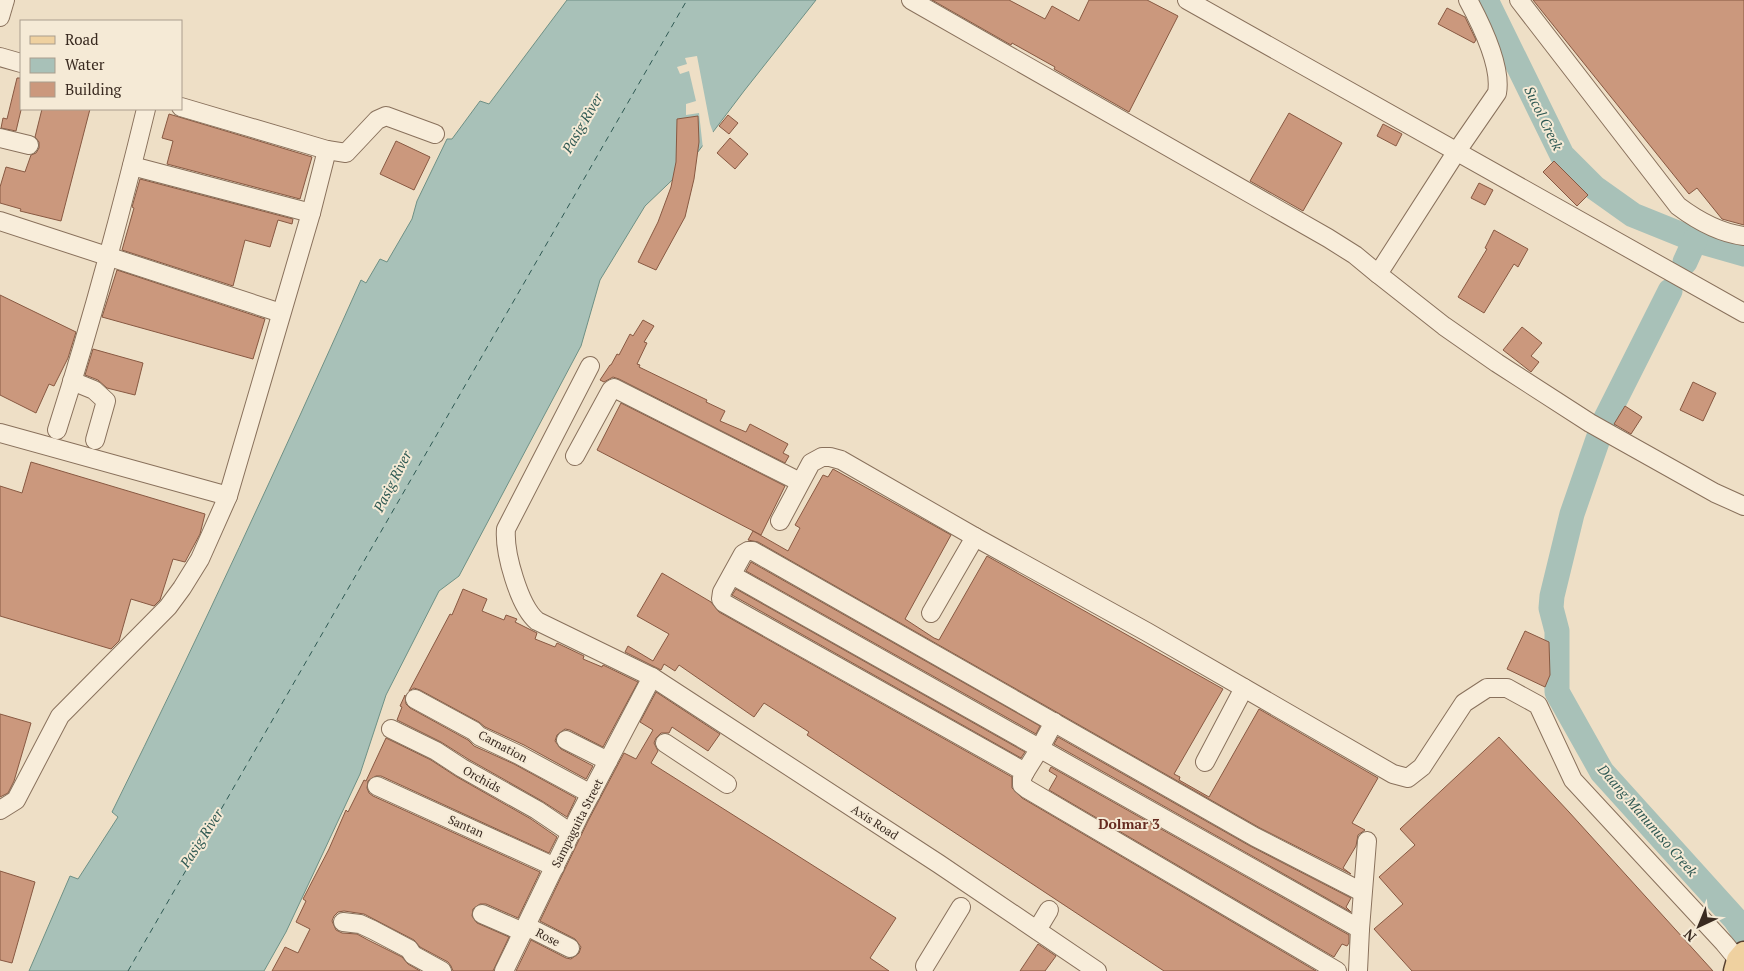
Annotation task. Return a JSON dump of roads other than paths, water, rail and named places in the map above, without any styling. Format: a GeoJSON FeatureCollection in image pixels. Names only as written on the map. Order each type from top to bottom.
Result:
{"type":"FeatureCollection","features":[{"type":"Feature","properties":{"kind":"street"},"geometry":{"type":"LineString","coordinates":[[0,17],[5,0]]}},
{"type":"Feature","properties":{"kind":"street"},"geometry":{"type":"LineString","coordinates":[[910,0],[1328,238],[1355,255],[1444,326],[1590,423],[1715,493],[1744,506]]}},
{"type":"Feature","properties":{"kind":"street"},"geometry":{"type":"LineString","coordinates":[[1187,0],[1744,313]]}},
{"type":"Feature","properties":{"kind":"street"},"geometry":{"type":"LineString","coordinates":[[1378,274],[1456,151],[1497,93],[1499,83],[1497,68],[1478,18],[1468,0]]}},
{"type":"Feature","properties":{"kind":"street"},"geometry":{"type":"LineString","coordinates":[[1519,0],[1678,206],[1705,224],[1728,233],[1744,236]]}},
{"type":"Feature","properties":{"kind":"street"},"geometry":{"type":"LineString","coordinates":[[0,57],[20,63]]}},
{"type":"Feature","properties":{"kind":"street"},"geometry":{"type":"LineString","coordinates":[[182,107],[327,150],[346,153],[377,120],[386,116],[435,134]]}},
{"type":"Feature","properties":{"kind":"street"},"geometry":{"type":"LineString","coordinates":[[57,430],[132,166],[146,110]]}},
{"type":"Feature","properties":{"kind":"street"},"geometry":{"type":"LineString","coordinates":[[0,138],[29,146]]}},
{"type":"Feature","properties":{"kind":"street"},"geometry":{"type":"LineString","coordinates":[[0,810],[16,800],[60,716],[168,607],[200,559],[228,496],[311,213],[327,150]]}},
{"type":"Feature","properties":{"kind":"street"},"geometry":{"type":"LineString","coordinates":[[132,166],[311,213]]}},
{"type":"Feature","properties":{"kind":"street"},"geometry":{"type":"LineString","coordinates":[[0,221],[281,313]]}},
{"type":"Feature","properties":{"kind":"street","name":"Axis Road"},"geometry":{"type":"LineString","coordinates":[[590,366],[506,529],[506,551],[519,591],[532,616],[537,621],[652,677],[935,870],[1037,930],[1097,971]]}},
{"type":"Feature","properties":{"kind":"street"},"geometry":{"type":"LineString","coordinates":[[72,381],[94,390],[106,402],[95,440]]}},
{"type":"Feature","properties":{"kind":"street"},"geometry":{"type":"LineString","coordinates":[[574,456],[611,390],[614,388],[800,482]]}},
{"type":"Feature","properties":{"kind":"street"},"geometry":{"type":"LineString","coordinates":[[0,433],[228,496]]}},
{"type":"Feature","properties":{"kind":"street"},"geometry":{"type":"LineString","coordinates":[[780,521],[811,462],[830,456],[841,460],[1147,632],[1393,774],[1408,778],[1422,767],[1464,702],[1487,688],[1507,688],[1538,704],[1573,780],[1739,961]]}},
{"type":"Feature","properties":{"kind":"street"},"geometry":{"type":"LineString","coordinates":[[932,613],[975,537]]}},
{"type":"Feature","properties":{"kind":"street"},"geometry":{"type":"LineString","coordinates":[[1024,772],[724,603],[721,599],[722,592],[743,554],[753,551],[1255,837],[1362,892]]}},
{"type":"Feature","properties":{"kind":"street"},"geometry":{"type":"LineString","coordinates":[[732,575],[1360,929]]}},
{"type":"Feature","properties":{"kind":"street","name":"Sampaguita Street"},"geometry":{"type":"LineString","coordinates":[[505,971],[571,833],[652,677]]}},
{"type":"Feature","properties":{"kind":"street"},"geometry":{"type":"LineString","coordinates":[[1205,762],[1244,688]]}},
{"type":"Feature","properties":{"kind":"street","name":"Carnation"},"geometry":{"type":"LineString","coordinates":[[415,699],[474,731],[479,736],[519,754],[591,794]]}},
{"type":"Feature","properties":{"kind":"street"},"geometry":{"type":"LineString","coordinates":[[1054,722],[1024,772],[1022,785],[1027,790],[1337,971]]}},
{"type":"Feature","properties":{"kind":"street","name":"Orchids"},"geometry":{"type":"LineString","coordinates":[[391,729],[436,751],[462,768],[537,810],[571,833]]}},
{"type":"Feature","properties":{"kind":"street"},"geometry":{"type":"LineString","coordinates":[[566,740],[608,761]]}},
{"type":"Feature","properties":{"kind":"street"},"geometry":{"type":"LineString","coordinates":[[665,743],[727,784]]}},
{"type":"Feature","properties":{"kind":"street","name":"Santan"},"geometry":{"type":"LineString","coordinates":[[377,786],[554,867]]}},
{"type":"Feature","properties":{"kind":"street"},"geometry":{"type":"LineString","coordinates":[[1358,971],[1362,892],[1367,842]]}},
{"type":"Feature","properties":{"kind":"street"},"geometry":{"type":"LineString","coordinates":[[925,966],[961,907]]}},
{"type":"Feature","properties":{"kind":"street"},"geometry":{"type":"LineString","coordinates":[[1037,930],[1049,910]]}},
{"type":"Feature","properties":{"kind":"street","name":"Rose"},"geometry":{"type":"LineString","coordinates":[[482,914],[570,948]]}},
{"type":"Feature","properties":{"kind":"street"},"geometry":{"type":"LineString","coordinates":[[343,922],[360,924],[373,930],[410,949],[414,955],[442,971]]}},
{"type":"Feature","properties":{"kind":"water","name":"Pasig River"},"geometry":{"type":"Polygon","coordinates":[[[567,0],[816,0],[688,165],[645,206],[600,280],[581,346],[459,576],[439,591],[386,695],[360,774],[286,932],[264,971],[29,971],[70,876],[78,879],[118,817],[112,812],[239,548],[361,280],[366,283],[380,259],[387,262],[412,219],[417,201],[447,139],[452,139],[480,101],[489,104],[567,0]]]}},
{"type":"Feature","properties":{"kind":"waterway","name":"Sucol Creek"},"geometry":{"type":"LineString","coordinates":[[1486,0],[1562,155],[1595,188],[1633,215],[1695,240],[1744,254]]}},
{"type":"Feature","properties":{"kind":"waterway","name":"Daang Manunuso Creek"},"geometry":{"type":"LineString","coordinates":[[1685,262],[1695,240]]}},
{"type":"Feature","properties":{"kind":"waterway","name":"Daang Manunuso Creek"},"geometry":{"type":"LineString","coordinates":[[1604,422],[1670,291]]}},
{"type":"Feature","properties":{"kind":"waterway","name":"Daang Manunuso Creek"},"geometry":{"type":"LineString","coordinates":[[1598,439],[1572,514],[1552,596],[1551,608],[1557,631],[1557,692],[1602,772],[1735,919],[1744,933]]}},
{"type":"Feature","properties":{"kind":"district","name":"Dolmar 3"},"geometry":{"type":"Point","coordinates":[1129,823]}}]}
